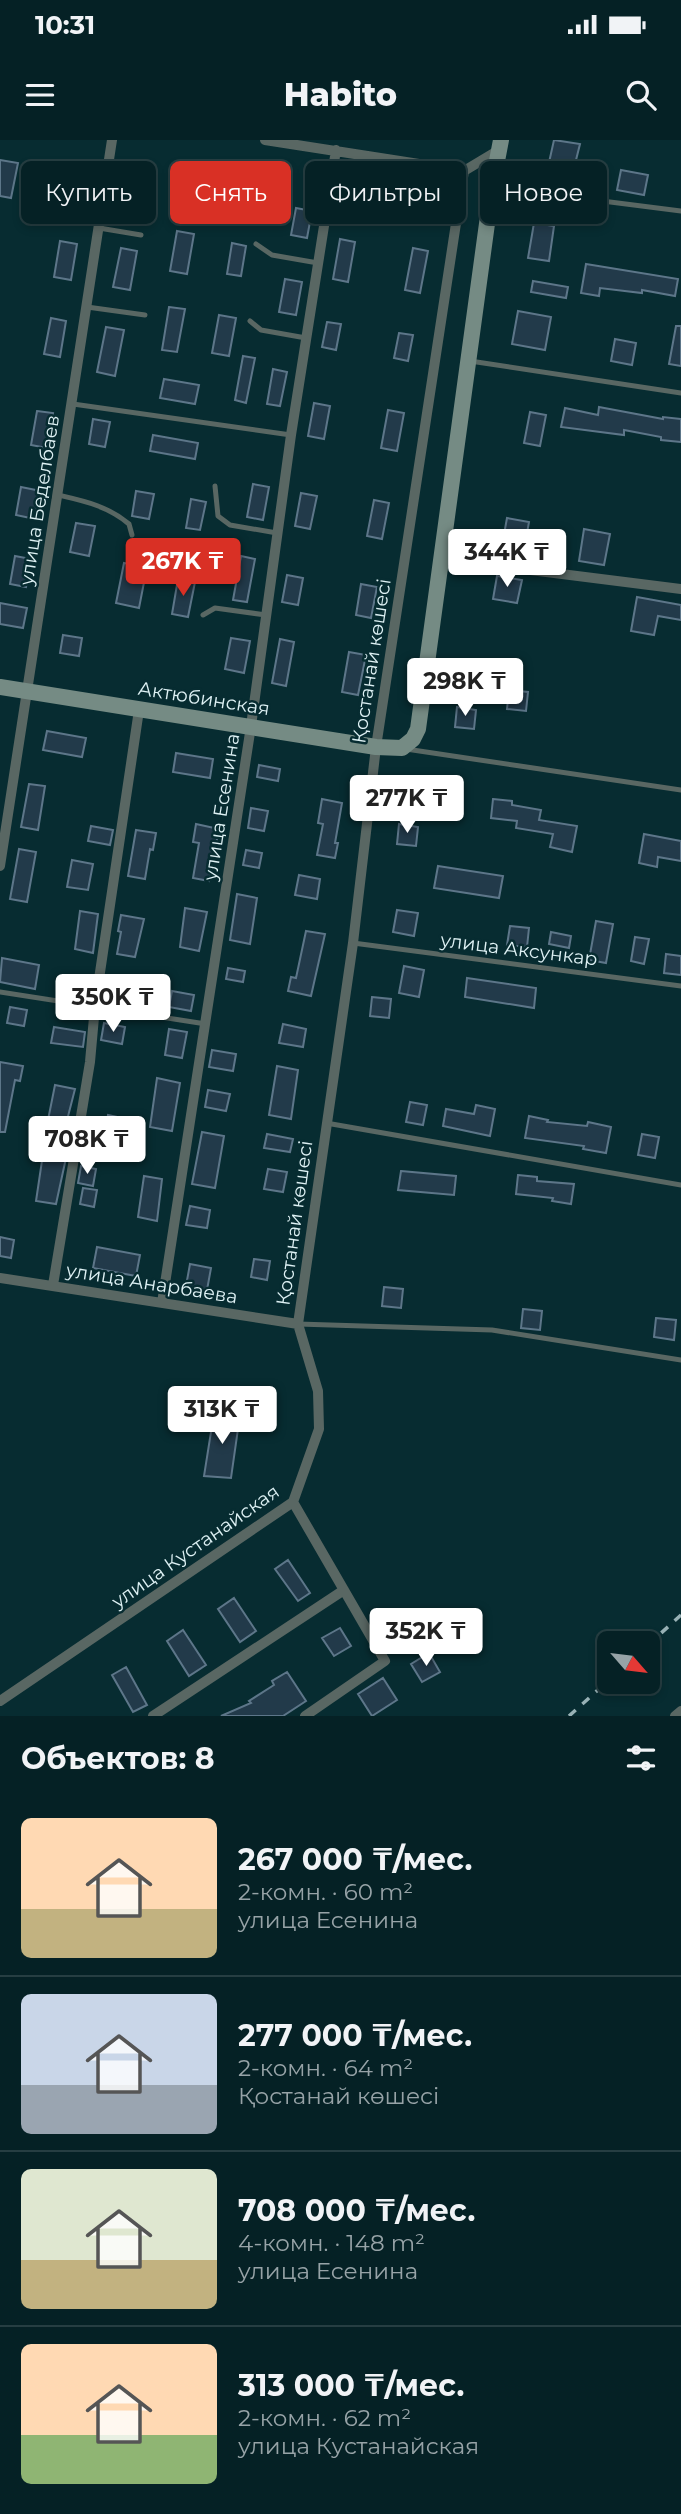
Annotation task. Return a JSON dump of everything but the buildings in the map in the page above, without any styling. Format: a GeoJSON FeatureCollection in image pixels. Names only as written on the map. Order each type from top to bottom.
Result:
{"type":"FeatureCollection","features":[{"type":"Feature","properties":{"kind":"street","name":"улица Беделбаев"},"geometry":{"type":"LineString","coordinates":[[0,866],[112,140]]}},
{"type":"Feature","properties":{"kind":"street"},"geometry":{"type":"LineString","coordinates":[[265,140],[403,161]]}},
{"type":"Feature","properties":{"kind":"street"},"geometry":{"type":"LineString","coordinates":[[466,170],[500,145]]}},
{"type":"Feature","properties":{"kind":"street","name":"улица Есенина"},"geometry":{"type":"LineString","coordinates":[[163,1303],[251,726],[291,435],[336,150]]}},
{"type":"Feature","properties":{"kind":"street","name":"Қостанай көшесі"},"geometry":{"type":"LineString","coordinates":[[298,1324],[352,943],[376,747],[456,224]]}},
{"type":"Feature","properties":{"kind":"street"},"geometry":{"type":"LineString","coordinates":[[402,748],[413,739],[418,729],[487,224]]}},
{"type":"Feature","properties":{"kind":"street"},"geometry":{"type":"LineString","coordinates":[[442,559],[681,589]]}},
{"type":"Feature","properties":{"kind":"street","name":"Актюбинская"},"geometry":{"type":"LineString","coordinates":[[0,687],[376,747],[402,748]]}},
{"type":"Feature","properties":{"kind":"street"},"geometry":{"type":"LineString","coordinates":[[53,1285],[90,1062],[95,1006],[139,709]]}},
{"type":"Feature","properties":{"kind":"street","name":"улица Анарбаева"},"geometry":{"type":"LineString","coordinates":[[0,1278],[298,1324]]}},
{"type":"Feature","properties":{"kind":"street","name":"улица Кустанайская"},"geometry":{"type":"LineString","coordinates":[[0,1701],[293,1502],[319,1429],[317,1391],[298,1324]]}},
{"type":"Feature","properties":{"kind":"street"},"geometry":{"type":"LineString","coordinates":[[293,1502],[385,1661],[305,1716]]}},
{"type":"Feature","properties":{"kind":"street"},"geometry":{"type":"LineString","coordinates":[[153,1716],[344,1590]]}},
{"type":"Feature","properties":{"kind":"street"},"geometry":{"type":"LineString","coordinates":[[676,1716],[681,1711]]}},
{"type":"Feature","properties":{"kind":"lane"},"geometry":{"type":"LineString","coordinates":[[607,202],[681,211]]}},
{"type":"Feature","properties":{"kind":"lane"},"geometry":{"type":"LineString","coordinates":[[99,228],[141,235]]}},
{"type":"Feature","properties":{"kind":"lane"},"geometry":{"type":"LineString","coordinates":[[256,244],[272,255],[318,263]]}},
{"type":"Feature","properties":{"kind":"lane"},"geometry":{"type":"LineString","coordinates":[[87,307],[145,315]]}},
{"type":"Feature","properties":{"kind":"lane"},"geometry":{"type":"LineString","coordinates":[[250,320],[261,330],[306,338]]}},
{"type":"Feature","properties":{"kind":"lane"},"geometry":{"type":"LineString","coordinates":[[470,361],[681,393]]}},
{"type":"Feature","properties":{"kind":"lane"},"geometry":{"type":"LineString","coordinates":[[73,404],[291,435]]}},
{"type":"Feature","properties":{"kind":"lane"},"geometry":{"type":"LineString","coordinates":[[215,486],[218,516],[230,526],[278,533]]}},
{"type":"Feature","properties":{"kind":"lane"},"geometry":{"type":"LineString","coordinates":[[58,495],[95,503],[113,512],[130,524],[132,535]]}},
{"type":"Feature","properties":{"kind":"lane"},"geometry":{"type":"LineString","coordinates":[[203,615],[215,608],[266,615]]}},
{"type":"Feature","properties":{"kind":"lane"},"geometry":{"type":"LineString","coordinates":[[402,748],[681,790]]}},
{"type":"Feature","properties":{"kind":"lane","name":"улица Аксункар"},"geometry":{"type":"LineString","coordinates":[[352,943],[681,986]]}},
{"type":"Feature","properties":{"kind":"lane"},"geometry":{"type":"LineString","coordinates":[[0,992],[206,1024]]}},
{"type":"Feature","properties":{"kind":"lane"},"geometry":{"type":"LineString","coordinates":[[326,1124],[681,1185]]}},
{"type":"Feature","properties":{"kind":"lane"},"geometry":{"type":"LineString","coordinates":[[298,1324],[492,1329],[681,1360]]}},
{"type":"Feature","properties":{"kind":"railway"},"geometry":{"type":"LineString","coordinates":[[660,1634],[681,1615]]}},
{"type":"Feature","properties":{"kind":"railway"},"geometry":{"type":"LineString","coordinates":[[569,1716],[597,1691]]}}]}
